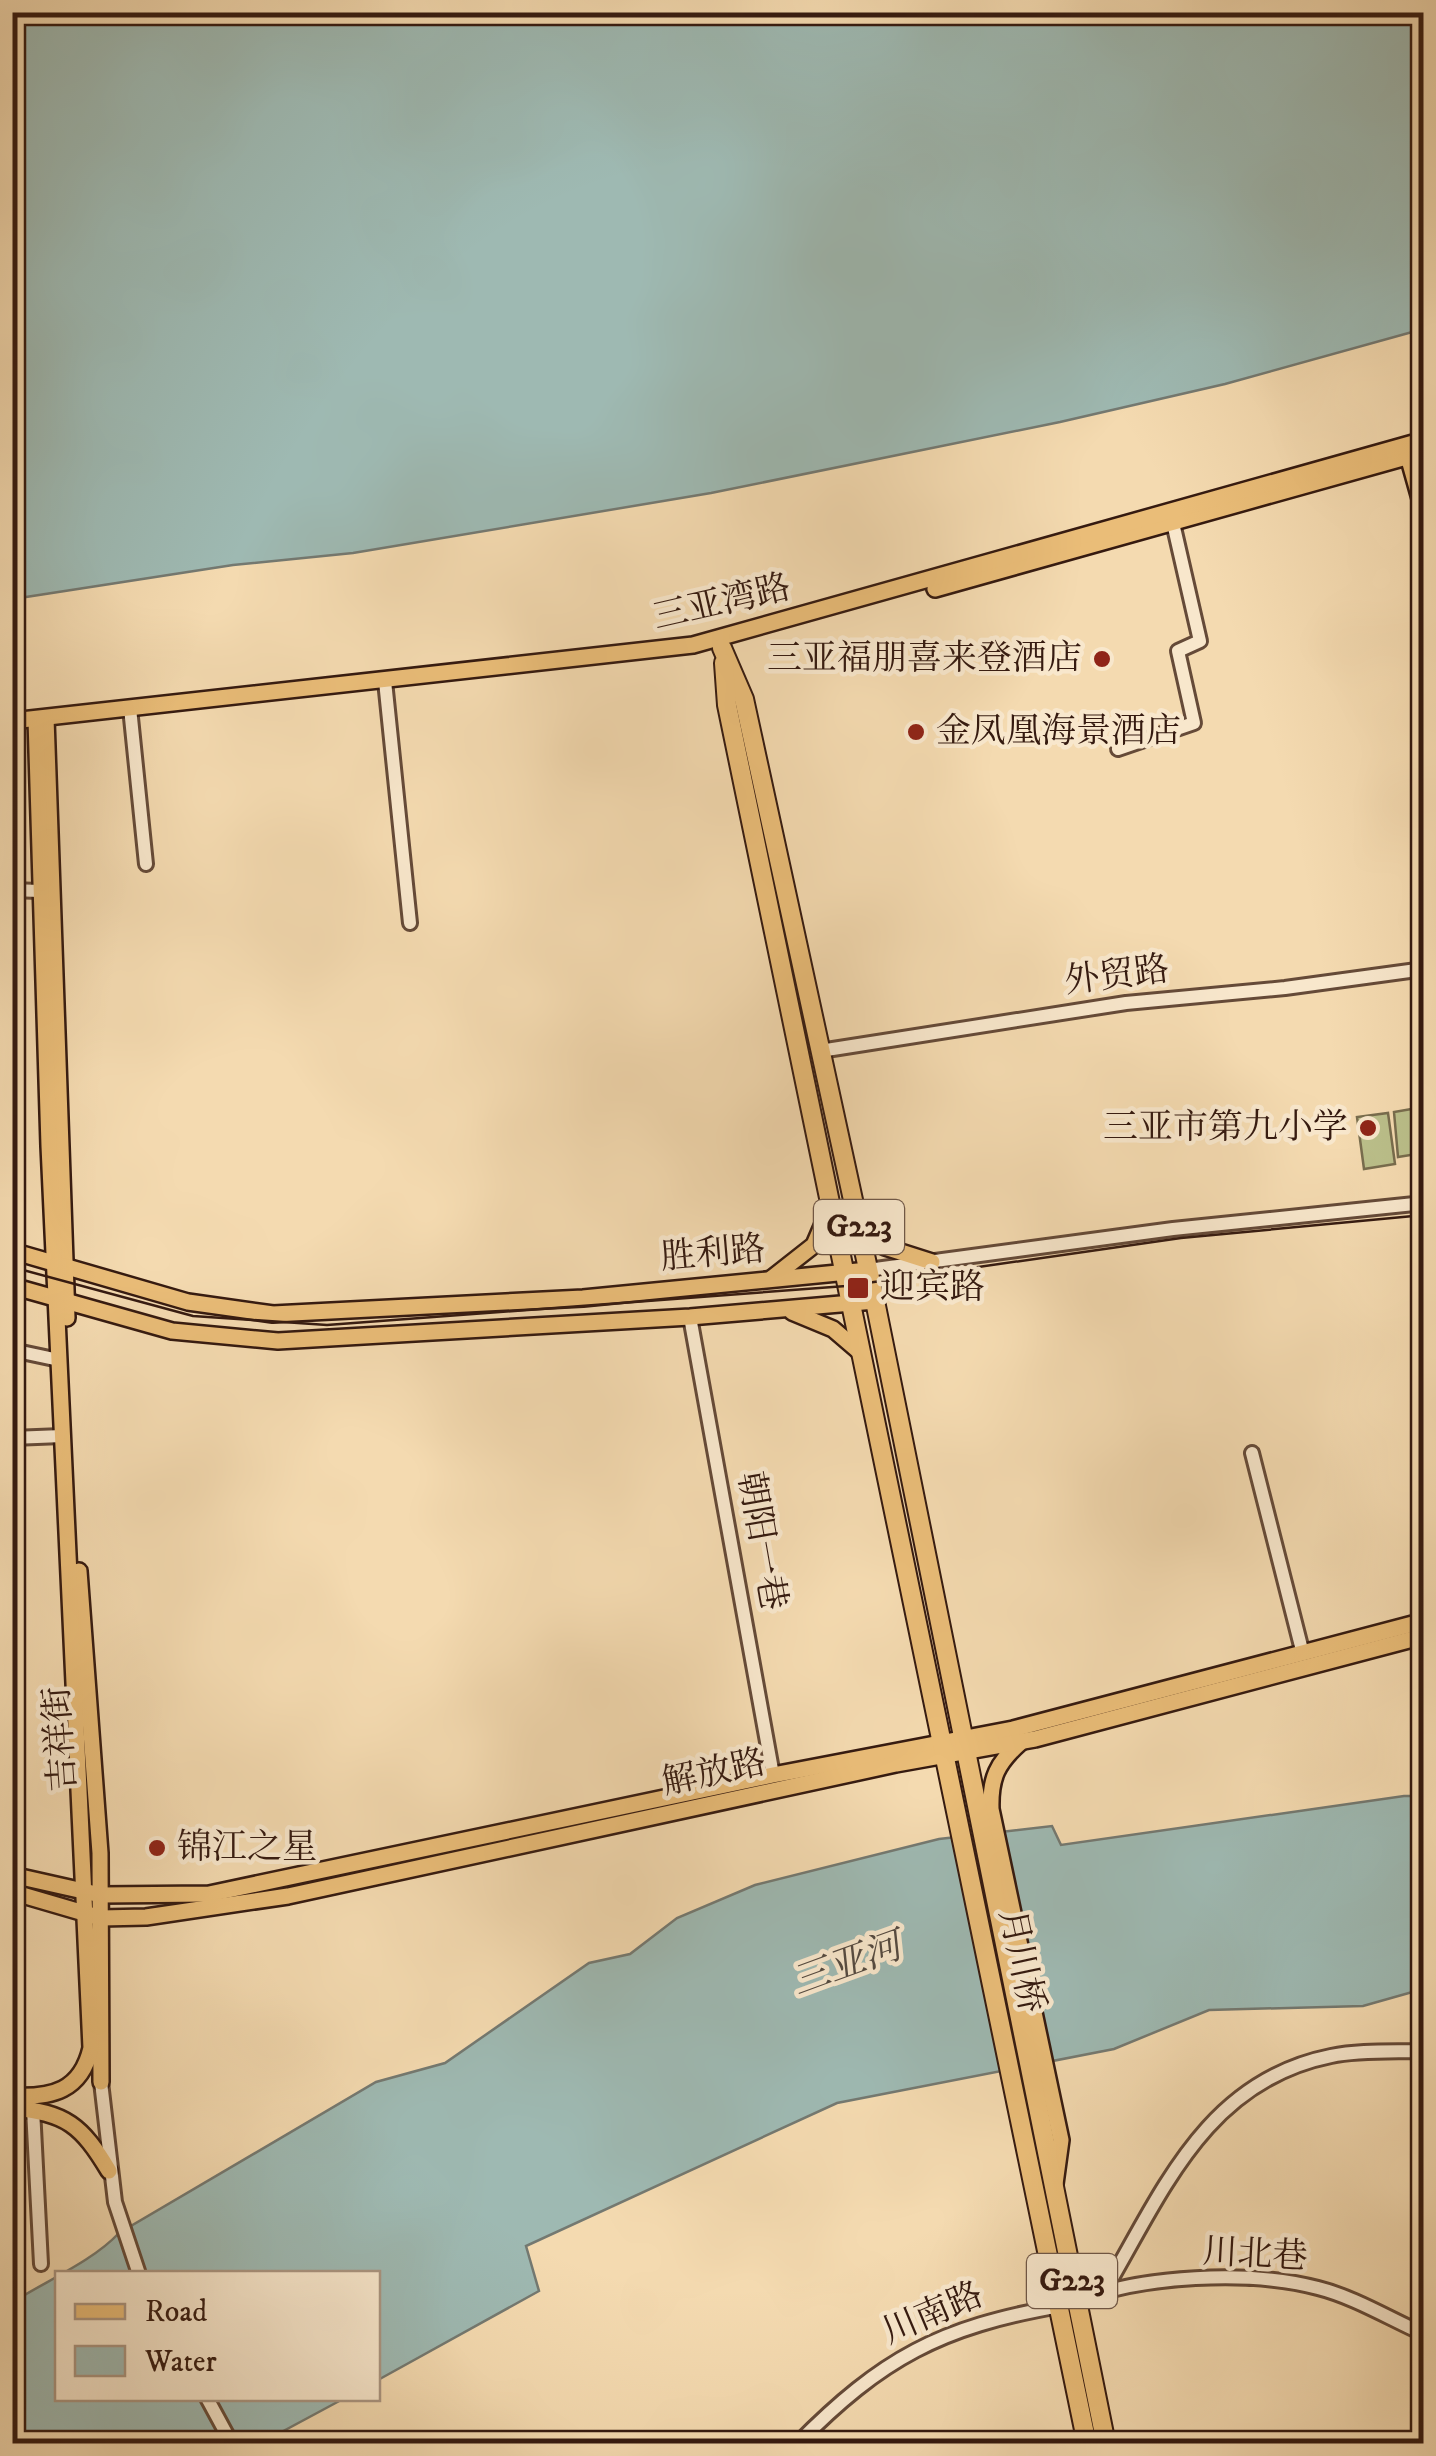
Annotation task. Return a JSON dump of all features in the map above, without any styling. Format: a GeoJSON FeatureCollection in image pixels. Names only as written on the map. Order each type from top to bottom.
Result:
{"type":"FeatureCollection","features":[{"type":"Feature","properties":{"kind":"highway","name":"G223"},"geometry":{"type":"LineString","coordinates":[[721,643],[744,699],[875,1301],[965,1745],[984,1810]]}},
{"type":"Feature","properties":{"kind":"highway","name":"G223"},"geometry":{"type":"LineString","coordinates":[[721,643],[727,705],[943,1748]]}},
{"type":"Feature","properties":{"kind":"highway","name":"月川桥"},"geometry":{"type":"LineString","coordinates":[[943,1748],[956,1813],[1039,2120]]}},
{"type":"Feature","properties":{"kind":"highway","name":"月川桥"},"geometry":{"type":"LineString","coordinates":[[984,1810],[1039,2120]]}},
{"type":"Feature","properties":{"kind":"highway","name":"G223"},"geometry":{"type":"LineString","coordinates":[[1039,2120],[1054,2193],[1068,2304],[1106,2444]]}},
{"type":"Feature","properties":{"kind":"highway","name":"G223"},"geometry":{"type":"LineString","coordinates":[[1039,2120],[1088,2444]]}},
{"type":"Feature","properties":{"kind":"main road"},"geometry":{"type":"LineString","coordinates":[[1417,450],[1424,513]]}},
{"type":"Feature","properties":{"kind":"main road","name":"三亚湾路"},"geometry":{"type":"LineString","coordinates":[[12,721],[721,643],[1173,522],[1417,450]]}},
{"type":"Feature","properties":{"kind":"main road","name":"三亚湾路"},"geometry":{"type":"LineString","coordinates":[[721,643],[1417,450]]}},
{"type":"Feature","properties":{"kind":"main road","name":"吉祥街"},"geometry":{"type":"LineString","coordinates":[[41,719],[39,891],[60,1265]]}},
{"type":"Feature","properties":{"kind":"main road","name":"吉祥街"},"geometry":{"type":"LineString","coordinates":[[12,2096],[62,2092],[76,2082],[87,2066],[91,2048],[84,1913],[92,1894],[61,1301],[41,719]]}},
{"type":"Feature","properties":{"kind":"main road"},"geometry":{"type":"LineString","coordinates":[[771,1279],[814,1245],[829,1210]]}},
{"type":"Feature","properties":{"kind":"main road"},"geometry":{"type":"LineString","coordinates":[[856,1212],[884,1247],[932,1262]]}},
{"type":"Feature","properties":{"kind":"main road","name":"胜利路"},"geometry":{"type":"LineString","coordinates":[[12,1251],[188,1302],[272,1314],[583,1298],[868,1270]]}},
{"type":"Feature","properties":{"kind":"main road","name":"胜利路"},"geometry":{"type":"LineString","coordinates":[[12,1286],[172,1331],[278,1341],[690,1317],[875,1301]]}},
{"type":"Feature","properties":{"kind":"main road","name":"吉祥街"},"geometry":{"type":"LineString","coordinates":[[61,1301],[62,1436],[92,1894],[101,1918],[101,2082]]}},
{"type":"Feature","properties":{"kind":"main road"},"geometry":{"type":"LineString","coordinates":[[783,1309],[823,1323],[861,1352]]}},
{"type":"Feature","properties":{"kind":"main road","name":"解放路"},"geometry":{"type":"LineString","coordinates":[[965,1745],[1424,1621]]}},
{"type":"Feature","properties":{"kind":"main road","name":"解放路"},"geometry":{"type":"LineString","coordinates":[[12,1875],[92,1894],[210,1894],[773,1774],[965,1745],[1021,1742],[1424,1636]]}},
{"type":"Feature","properties":{"kind":"main road"},"geometry":{"type":"LineString","coordinates":[[984,1810],[997,1766],[1021,1742]]}},
{"type":"Feature","properties":{"kind":"main road","name":"解放路"},"geometry":{"type":"LineString","coordinates":[[12,1892],[101,1918],[146,1917],[288,1896],[943,1748]]}},
{"type":"Feature","properties":{"kind":"main road"},"geometry":{"type":"LineString","coordinates":[[12,2108],[62,2117],[75,2124],[111,2178]]}},
{"type":"Feature","properties":{"kind":"street"},"geometry":{"type":"LineString","coordinates":[[1118,749],[1194,723],[1178,651],[1200,641],[1173,522]]}},
{"type":"Feature","properties":{"kind":"street"},"geometry":{"type":"LineString","coordinates":[[386,681],[410,923]]}},
{"type":"Feature","properties":{"kind":"street"},"geometry":{"type":"LineString","coordinates":[[130,708],[146,864]]}},
{"type":"Feature","properties":{"kind":"street"},"geometry":{"type":"LineString","coordinates":[[12,890],[39,891]]}},
{"type":"Feature","properties":{"kind":"street","name":"外贸路"},"geometry":{"type":"LineString","coordinates":[[820,1050],[1126,1003],[1285,988],[1424,969]]}},
{"type":"Feature","properties":{"kind":"street","name":"胜利路"},"geometry":{"type":"LineString","coordinates":[[868,1270],[1174,1229],[1424,1203]]}},
{"type":"Feature","properties":{"kind":"street","name":"朝阳一巷"},"geometry":{"type":"LineString","coordinates":[[690,1317],[773,1774]]}},
{"type":"Feature","properties":{"kind":"street"},"geometry":{"type":"LineString","coordinates":[[12,1350],[59,1360]]}},
{"type":"Feature","properties":{"kind":"street"},"geometry":{"type":"LineString","coordinates":[[12,1438],[62,1436]]}},
{"type":"Feature","properties":{"kind":"street"},"geometry":{"type":"LineString","coordinates":[[1252,1453],[1304,1654]]}},
{"type":"Feature","properties":{"kind":"street"},"geometry":{"type":"LineString","coordinates":[[1104,2290],[1186,2152],[1211,2120],[1249,2088],[1291,2067],[1334,2055],[1424,2051]]}},
{"type":"Feature","properties":{"kind":"street"},"geometry":{"type":"LineString","coordinates":[[101,2082],[111,2178],[138,2271]]}},
{"type":"Feature","properties":{"kind":"street"},"geometry":{"type":"LineString","coordinates":[[33,2110],[41,2264]]}},
{"type":"Feature","properties":{"kind":"street","name":"川北巷"},"geometry":{"type":"LineString","coordinates":[[1068,2304],[1104,2290],[1207,2278],[1290,2283],[1321,2288],[1424,2334]]}},
{"type":"Feature","properties":{"kind":"street","name":"川南路"},"geometry":{"type":"LineString","coordinates":[[797,2444],[860,2384],[901,2355],[949,2332],[1068,2304]]}},
{"type":"Feature","properties":{"kind":"street"},"geometry":{"type":"LineString","coordinates":[[209,2401],[232,2444]]}},
{"type":"Feature","properties":{"kind":"green space"},"geometry":{"type":"Polygon","coordinates":[[[1423,1107],[1423,1153],[1398,1157],[1394,1112],[1423,1107]]]}},
{"type":"Feature","properties":{"kind":"green space"},"geometry":{"type":"Polygon","coordinates":[[[1388,1113],[1395,1164],[1364,1169],[1357,1117],[1388,1113]]]}},
{"type":"Feature","properties":{"kind":"water"},"geometry":{"type":"Polygon","coordinates":[[[13,12],[1423,13],[1423,329],[1225,384],[711,493],[353,553],[233,565],[13,599],[13,12]]]}},
{"type":"Feature","properties":{"kind":"water","name":"三亚河"},"geometry":{"type":"Polygon","coordinates":[[[1423,1796],[1423,1989],[1363,2006],[1209,2010],[1114,2049],[837,2103],[526,2246],[539,2291],[380,2379],[380,2271],[67,2271],[119,2233],[376,2082],[445,2063],[589,1963],[630,1954],[677,1918],[755,1885],[939,1839],[1052,1826],[1061,1845],[1423,1796]]]}},
{"type":"Feature","properties":{"kind":"water"},"geometry":{"type":"Polygon","coordinates":[[[55,2278],[55,2401],[339,2401],[261,2443],[13,2444],[13,2302],[55,2278]]]}},
{"type":"Feature","properties":{"kind":"tram line"},"geometry":{"type":"LineString","coordinates":[[12,1267],[193,1316],[327,1325],[846,1286],[1181,1238],[1424,1215]]}},
{"type":"Feature","properties":{"kind":"place","name":"三亚福朋喜来登酒店"},"geometry":{"type":"Point","coordinates":[1102,659]}},
{"type":"Feature","properties":{"kind":"place","name":"金凤凰海景酒店"},"geometry":{"type":"Point","coordinates":[916,732]}},
{"type":"Feature","properties":{"kind":"place","name":"三亚市第九小学"},"geometry":{"type":"Point","coordinates":[1368,1128]}},
{"type":"Feature","properties":{"kind":"place","name":"迎宾路"},"geometry":{"type":"Point","coordinates":[858,1288]}},
{"type":"Feature","properties":{"kind":"place","name":"锦江之星"},"geometry":{"type":"Point","coordinates":[157,1848]}}]}
